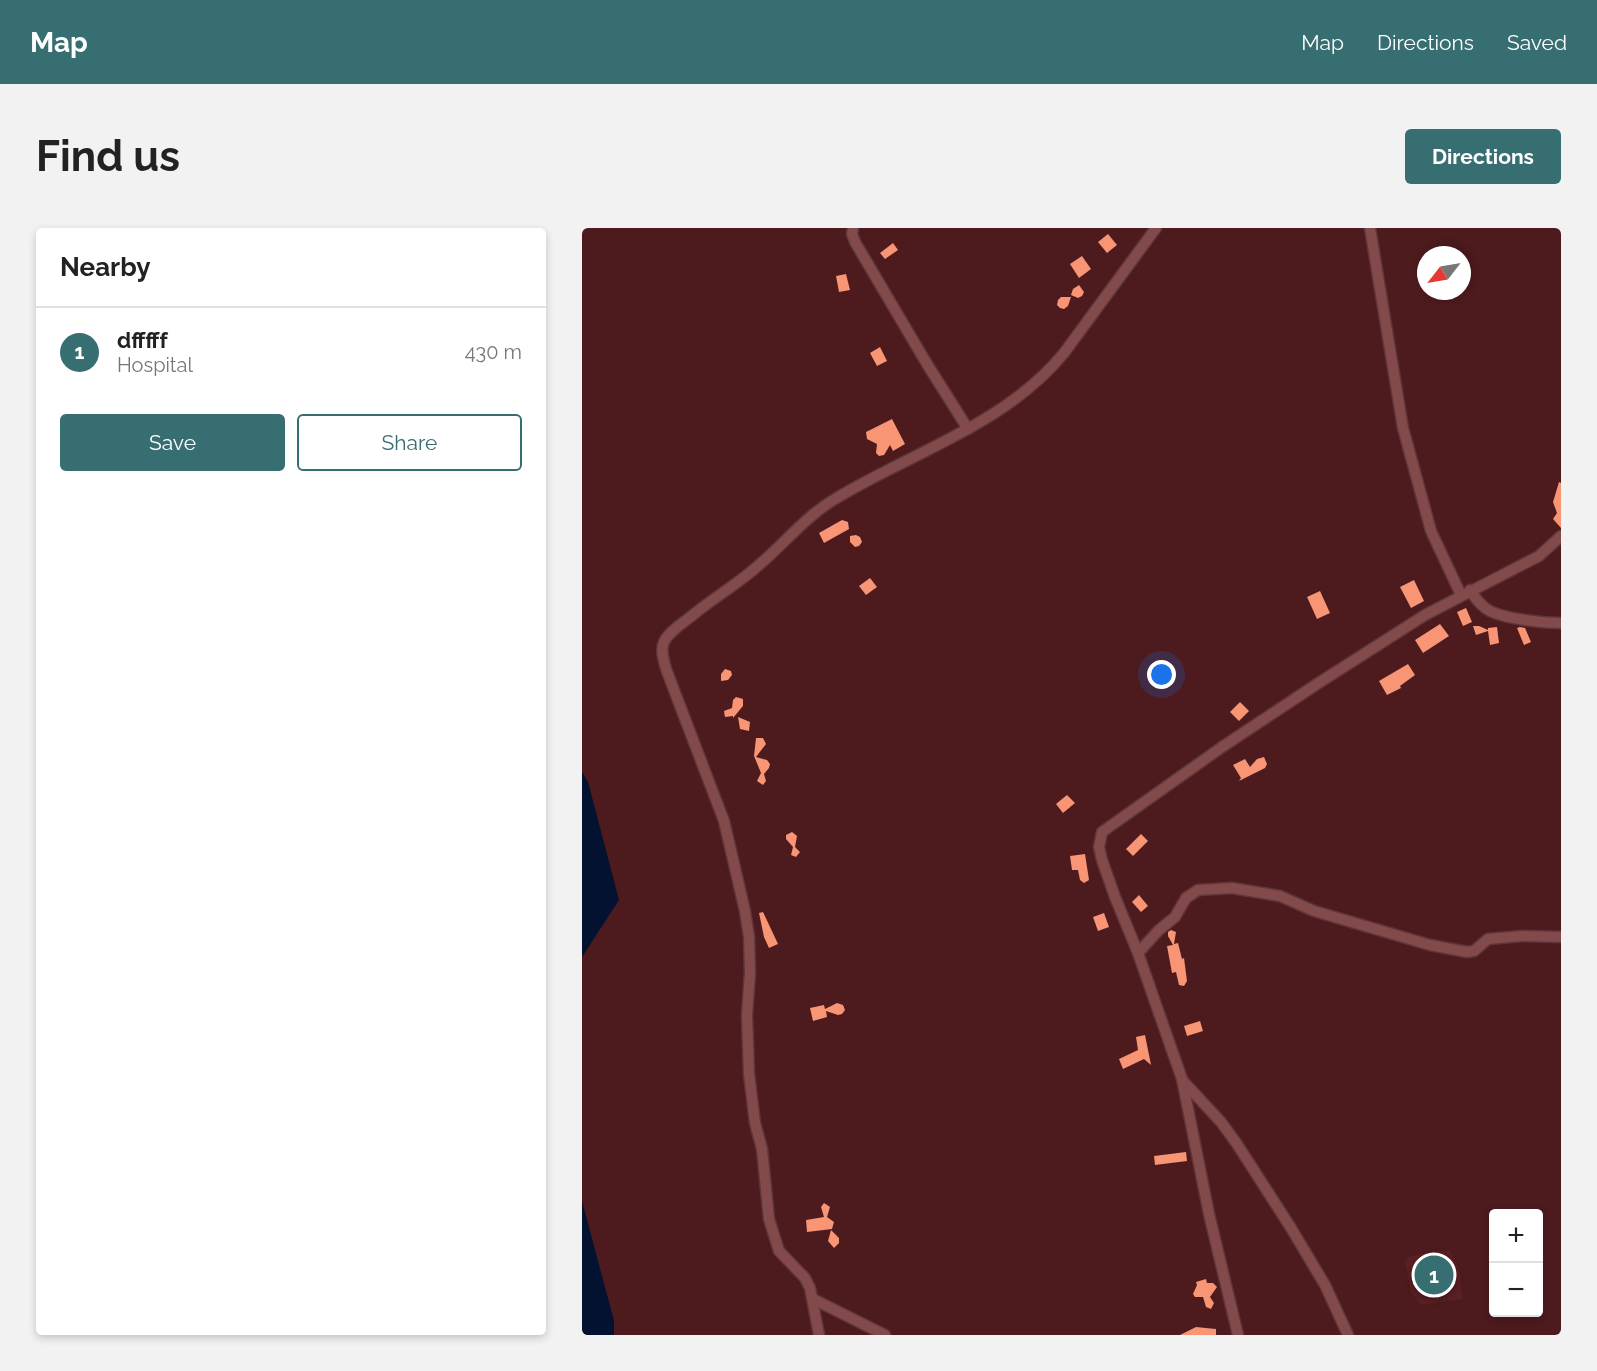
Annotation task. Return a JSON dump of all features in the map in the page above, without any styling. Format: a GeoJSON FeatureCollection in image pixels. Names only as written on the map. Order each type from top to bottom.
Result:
{"type":"FeatureCollection","features":[{"type":"Feature","properties":{"kind":"street"},"geometry":{"type":"LineString","coordinates":[[853,228],[852,234],[855,242],[968,429]]}},
{"type":"Feature","properties":{"kind":"street"},"geometry":{"type":"LineString","coordinates":[[819,1335],[810,1288],[805,1278],[779,1251],[769,1219],[762,1149],[755,1123],[749,1074],[747,1015],[750,960],[745,911],[724,821],[666,669],[662,655],[664,642],[680,626],[737,584],[806,521],[834,499],[968,429],[1018,398],[1049,372],[1156,228]]}},
{"type":"Feature","properties":{"kind":"street"},"geometry":{"type":"LineString","coordinates":[[1371,228],[1403,428],[1431,531],[1466,593],[1489,611],[1532,622],[1561,623]]}},
{"type":"Feature","properties":{"kind":"street"},"geometry":{"type":"LineString","coordinates":[[1238,1335],[1209,1214],[1182,1079],[1138,953],[1102,860],[1099,847],[1102,832],[1222,747],[1308,690],[1425,615],[1531,561],[1561,536]]}},
{"type":"Feature","properties":{"kind":"street"},"geometry":{"type":"LineString","coordinates":[[1138,953],[1159,930],[1175,917],[1186,898],[1198,890],[1232,888],[1280,896],[1314,912],[1430,945],[1467,952],[1474,951],[1488,939],[1522,936],[1561,937]]}},
{"type":"Feature","properties":{"kind":"street"},"geometry":{"type":"LineString","coordinates":[[1182,1079],[1221,1122],[1243,1153],[1325,1285],[1348,1335]]}},
{"type":"Feature","properties":{"kind":"street"},"geometry":{"type":"LineString","coordinates":[[813,1299],[885,1335]]}},
{"type":"Feature","properties":{"kind":"shaded area"},"geometry":{"type":"Polygon","coordinates":[[[1450,1250],[1460,1271],[1462,1299],[1421,1305],[1411,1292],[1405,1263],[1408,1257],[1450,1250]]]}},
{"type":"Feature","properties":{"kind":"water"},"geometry":{"type":"Polygon","coordinates":[[[582,772],[588,782],[619,900],[582,957],[582,772]]]}},
{"type":"Feature","properties":{"kind":"water"},"geometry":{"type":"Polygon","coordinates":[[[582,1201],[614,1321],[614,1335],[582,1335],[582,1201]]]}},
{"type":"Feature","properties":{"kind":"building"},"geometry":{"type":"Polygon","coordinates":[[[1108,234],[1117,245],[1107,253],[1098,242],[1108,234]]]}},
{"type":"Feature","properties":{"kind":"building"},"geometry":{"type":"Polygon","coordinates":[[[893,243],[898,250],[885,259],[880,253],[893,243]]]}},
{"type":"Feature","properties":{"kind":"building"},"geometry":{"type":"Polygon","coordinates":[[[1082,256],[1091,269],[1079,278],[1070,264],[1082,256]]]}},
{"type":"Feature","properties":{"kind":"building"},"geometry":{"type":"Polygon","coordinates":[[[846,274],[850,290],[839,292],[836,276],[846,274]]]}},
{"type":"Feature","properties":{"kind":"building"},"geometry":{"type":"Polygon","coordinates":[[[1079,285],[1084,292],[1078,298],[1071,295],[1073,289],[1079,285]]]}},
{"type":"Feature","properties":{"kind":"building"},"geometry":{"type":"Polygon","coordinates":[[[1061,297],[1071,297],[1068,306],[1064,309],[1057,305],[1061,297]]]}},
{"type":"Feature","properties":{"kind":"building"},"geometry":{"type":"Polygon","coordinates":[[[880,347],[887,361],[877,366],[870,353],[880,347]]]}},
{"type":"Feature","properties":{"kind":"building"},"geometry":{"type":"Polygon","coordinates":[[[892,419],[905,444],[893,451],[890,445],[884,455],[879,456],[876,453],[877,444],[867,439],[866,432],[892,419]]]}},
{"type":"Feature","properties":{"kind":"building"},"geometry":{"type":"Polygon","coordinates":[[[1559,482],[1561,483],[1561,528],[1553,519],[1557,513],[1553,502],[1559,482]]]}},
{"type":"Feature","properties":{"kind":"building"},"geometry":{"type":"Polygon","coordinates":[[[842,520],[848,522],[849,529],[824,543],[819,533],[842,520]]]}},
{"type":"Feature","properties":{"kind":"building"},"geometry":{"type":"Polygon","coordinates":[[[856,535],[862,542],[855,547],[850,542],[850,536],[856,535]]]}},
{"type":"Feature","properties":{"kind":"building"},"geometry":{"type":"Polygon","coordinates":[[[870,578],[877,587],[866,595],[859,586],[870,578]]]}},
{"type":"Feature","properties":{"kind":"building"},"geometry":{"type":"Polygon","coordinates":[[[1414,580],[1424,601],[1411,608],[1400,587],[1414,580]]]}},
{"type":"Feature","properties":{"kind":"building"},"geometry":{"type":"Polygon","coordinates":[[[1320,591],[1330,613],[1317,619],[1307,597],[1320,591]]]}},
{"type":"Feature","properties":{"kind":"building"},"geometry":{"type":"Polygon","coordinates":[[[1466,608],[1472,622],[1463,626],[1457,612],[1466,608]]]}},
{"type":"Feature","properties":{"kind":"building"},"geometry":{"type":"Polygon","coordinates":[[[1440,624],[1449,636],[1423,653],[1415,640],[1440,624]]]}},
{"type":"Feature","properties":{"kind":"building"},"geometry":{"type":"Polygon","coordinates":[[[1473,626],[1488,630],[1488,628],[1497,627],[1499,643],[1490,645],[1488,631],[1476,635],[1473,626]]]}},
{"type":"Feature","properties":{"kind":"building"},"geometry":{"type":"Polygon","coordinates":[[[1517,628],[1525,628],[1531,642],[1524,645],[1517,628]]]}},
{"type":"Feature","properties":{"kind":"building"},"geometry":{"type":"Polygon","coordinates":[[[1408,664],[1415,675],[1400,686],[1401,688],[1387,695],[1379,681],[1408,664]]]}},
{"type":"Feature","properties":{"kind":"building"},"geometry":{"type":"Polygon","coordinates":[[[725,669],[731,671],[732,675],[728,680],[721,681],[721,674],[725,669]]]}},
{"type":"Feature","properties":{"kind":"building"},"geometry":{"type":"Polygon","coordinates":[[[736,697],[743,699],[743,706],[733,718],[733,716],[725,717],[724,711],[732,708],[736,697]]]}},
{"type":"Feature","properties":{"kind":"building"},"geometry":{"type":"Polygon","coordinates":[[[1240,702],[1249,711],[1239,721],[1230,712],[1240,702]]]}},
{"type":"Feature","properties":{"kind":"building"},"geometry":{"type":"Polygon","coordinates":[[[738,717],[750,722],[749,731],[740,729],[738,717]]]}},
{"type":"Feature","properties":{"kind":"building"},"geometry":{"type":"Polygon","coordinates":[[[756,738],[763,738],[766,744],[756,757],[767,760],[770,764],[764,774],[766,781],[763,785],[757,781],[761,773],[754,756],[756,738]]]}},
{"type":"Feature","properties":{"kind":"building"},"geometry":{"type":"Polygon","coordinates":[[[1264,757],[1267,764],[1265,768],[1239,781],[1241,778],[1233,765],[1245,759],[1250,767],[1257,759],[1264,757]]]}},
{"type":"Feature","properties":{"kind":"building"},"geometry":{"type":"Polygon","coordinates":[[[1067,795],[1075,803],[1063,813],[1056,804],[1067,795]]]}},
{"type":"Feature","properties":{"kind":"building"},"geometry":{"type":"Polygon","coordinates":[[[792,832],[797,836],[795,847],[800,852],[796,857],[791,855],[793,847],[786,839],[786,835],[792,832]]]}},
{"type":"Feature","properties":{"kind":"building"},"geometry":{"type":"Polygon","coordinates":[[[1141,834],[1148,841],[1133,856],[1126,849],[1141,834]]]}},
{"type":"Feature","properties":{"kind":"building"},"geometry":{"type":"Polygon","coordinates":[[[1085,854],[1089,880],[1084,883],[1080,880],[1078,870],[1072,870],[1070,856],[1085,854]]]}},
{"type":"Feature","properties":{"kind":"building"},"geometry":{"type":"Polygon","coordinates":[[[1139,895],[1148,906],[1141,912],[1132,902],[1139,895]]]}},
{"type":"Feature","properties":{"kind":"building"},"geometry":{"type":"Polygon","coordinates":[[[763,912],[778,944],[769,948],[759,913],[763,912]]]}},
{"type":"Feature","properties":{"kind":"building"},"geometry":{"type":"Polygon","coordinates":[[[1104,913],[1109,927],[1098,931],[1093,917],[1104,913]]]}},
{"type":"Feature","properties":{"kind":"building"},"geometry":{"type":"Polygon","coordinates":[[[1171,930],[1176,932],[1174,944],[1178,943],[1182,959],[1184,958],[1187,981],[1184,986],[1179,985],[1176,972],[1172,973],[1167,946],[1173,945],[1168,936],[1171,930]]]}},
{"type":"Feature","properties":{"kind":"building"},"geometry":{"type":"Polygon","coordinates":[[[837,1003],[843,1005],[845,1010],[842,1014],[826,1011],[827,1017],[813,1021],[810,1008],[824,1005],[825,1009],[837,1003]]]}},
{"type":"Feature","properties":{"kind":"building"},"geometry":{"type":"Polygon","coordinates":[[[1200,1021],[1203,1031],[1187,1036],[1184,1026],[1200,1021]]]}},
{"type":"Feature","properties":{"kind":"building"},"geometry":{"type":"Polygon","coordinates":[[[1145,1035],[1151,1065],[1144,1059],[1123,1069],[1119,1059],[1138,1050],[1136,1037],[1145,1035]]]}},
{"type":"Feature","properties":{"kind":"building"},"geometry":{"type":"Polygon","coordinates":[[[1186,1152],[1187,1161],[1155,1165],[1154,1156],[1186,1152]]]}},
{"type":"Feature","properties":{"kind":"building"},"geometry":{"type":"Polygon","coordinates":[[[824,1203],[830,1207],[827,1217],[834,1222],[832,1229],[807,1232],[806,1220],[824,1217],[821,1207],[824,1203]]]}},
{"type":"Feature","properties":{"kind":"building"},"geometry":{"type":"Polygon","coordinates":[[[831,1230],[839,1238],[839,1243],[834,1248],[828,1241],[831,1230]]]}},
{"type":"Feature","properties":{"kind":"building"},"geometry":{"type":"Polygon","coordinates":[[[1206,1279],[1207,1283],[1213,1283],[1217,1287],[1210,1297],[1214,1303],[1211,1309],[1206,1307],[1203,1297],[1195,1297],[1193,1294],[1196,1282],[1206,1279]]]}},
{"type":"Feature","properties":{"kind":"building"},"geometry":{"type":"Polygon","coordinates":[[[1196,1327],[1216,1329],[1216,1335],[1180,1335],[1196,1327]]]}},
{"type":"Feature","properties":{"kind":"place","name":"dfffff"},"geometry":{"type":"Point","coordinates":[1434,1275]}}]}
